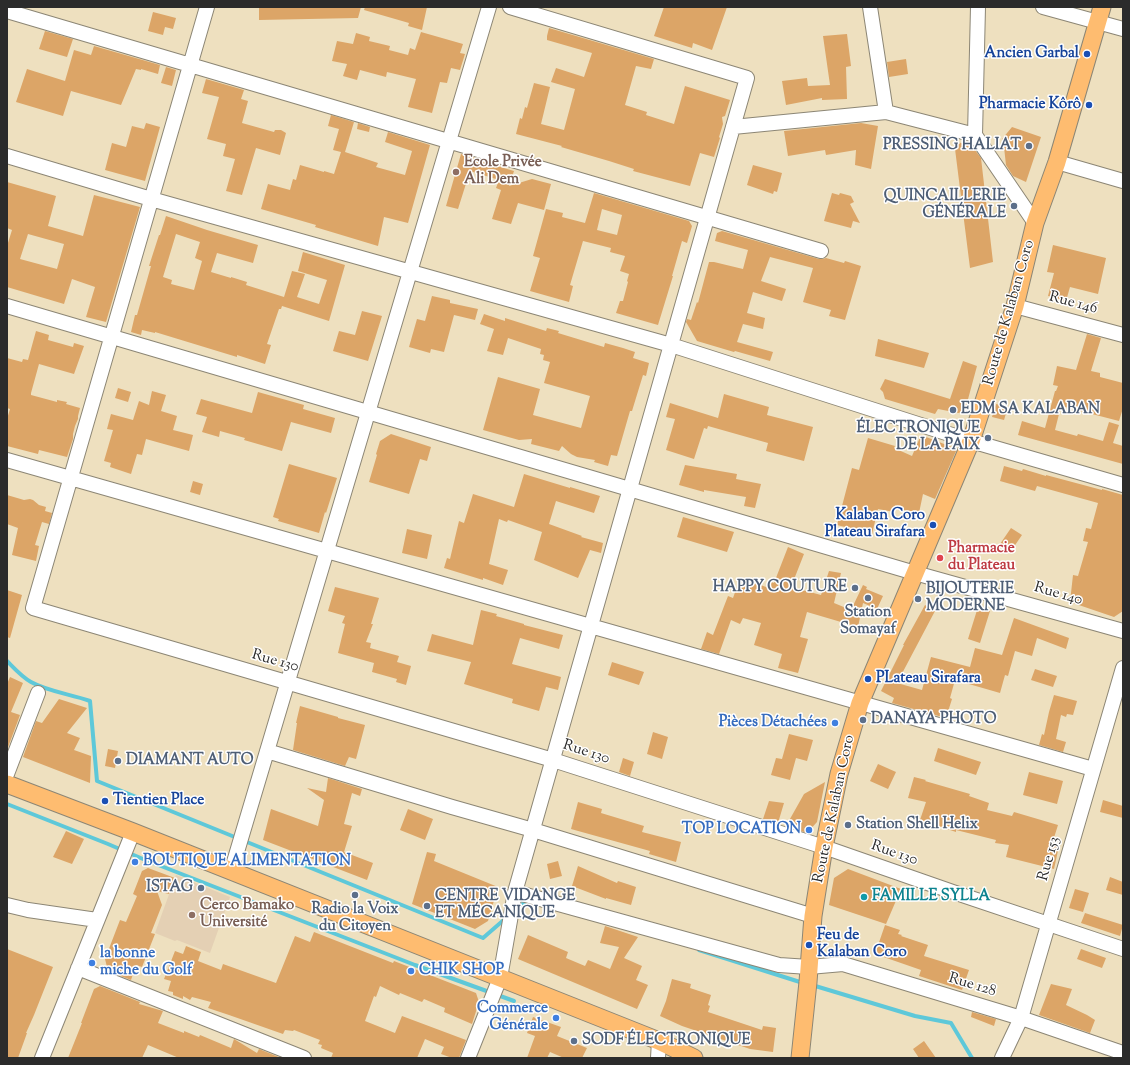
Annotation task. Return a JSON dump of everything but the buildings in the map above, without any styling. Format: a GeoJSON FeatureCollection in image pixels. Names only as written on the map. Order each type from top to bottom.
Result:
{"type":"FeatureCollection","features":[{"type":"Feature","properties":{"kind":"main road","name":"Route de Kalaban Coro"},"geometry":{"type":"LineString","coordinates":[[800,1058],[809,975],[813,916],[824,847],[839,774],[860,703],[971,441],[1015,306],[1035,223],[1056,162],[1099,14]]}},
{"type":"Feature","properties":{"kind":"main road"},"geometry":{"type":"LineString","coordinates":[[7,784],[133,832],[659,1041],[694,1058]]}},
{"type":"Feature","properties":{"kind":"street"},"geometry":{"type":"LineString","coordinates":[[70,478],[206,7]]}},
{"type":"Feature","properties":{"kind":"street"},"geometry":{"type":"LineString","coordinates":[[231,872],[489,7]]}},
{"type":"Feature","properties":{"kind":"street"},"geometry":{"type":"LineString","coordinates":[[468,1058],[500,978],[515,892],[747,78],[510,7]]}},
{"type":"Feature","properties":{"kind":"street"},"geometry":{"type":"LineString","coordinates":[[870,7],[886,112]]}},
{"type":"Feature","properties":{"kind":"street"},"geometry":{"type":"LineString","coordinates":[[978,7],[975,135],[1035,223]]}},
{"type":"Feature","properties":{"kind":"street"},"geometry":{"type":"LineString","coordinates":[[1043,7],[1099,14],[1123,29]]}},
{"type":"Feature","properties":{"kind":"street"},"geometry":{"type":"LineString","coordinates":[[7,11],[821,250]]}},
{"type":"Feature","properties":{"kind":"street"},"geometry":{"type":"LineString","coordinates":[[733,127],[886,112],[975,135]]}},
{"type":"Feature","properties":{"kind":"street"},"geometry":{"type":"LineString","coordinates":[[7,156],[151,199],[671,345],[971,441],[1123,485]]}},
{"type":"Feature","properties":{"kind":"street"},"geometry":{"type":"LineString","coordinates":[[1056,162],[1123,181]]}},
{"type":"Feature","properties":{"kind":"street","name":"Rue 140"},"geometry":{"type":"LineString","coordinates":[[7,306],[916,573],[1123,631]]}},
{"type":"Feature","properties":{"kind":"street","name":"Rue 146"},"geometry":{"type":"LineString","coordinates":[[1015,306],[1123,335]]}},
{"type":"Feature","properties":{"kind":"street"},"geometry":{"type":"LineString","coordinates":[[7,460],[1094,769]]}},
{"type":"Feature","properties":{"kind":"street","name":"Rue 130"},"geometry":{"type":"LineString","coordinates":[[70,478],[33,608],[553,760],[824,847],[1123,949]]}},
{"type":"Feature","properties":{"kind":"street","name":"Rue 153"},"geometry":{"type":"LineString","coordinates":[[1002,1058],[1021,1018],[1123,668]]}},
{"type":"Feature","properties":{"kind":"street"},"geometry":{"type":"LineString","coordinates":[[7,774],[38,694]]}},
{"type":"Feature","properties":{"kind":"street"},"geometry":{"type":"LineString","coordinates":[[267,751],[533,830],[813,916]]}},
{"type":"Feature","properties":{"kind":"street"},"geometry":{"type":"LineString","coordinates":[[42,1058],[133,832]]}},
{"type":"Feature","properties":{"kind":"street","name":"Rue 128"},"geometry":{"type":"LineString","coordinates":[[515,892],[809,975],[843,964],[1021,1018],[1123,1053]]}},
{"type":"Feature","properties":{"kind":"street"},"geometry":{"type":"LineString","coordinates":[[7,905],[28,910],[97,920]]}},
{"type":"Feature","properties":{"kind":"street"},"geometry":{"type":"LineString","coordinates":[[78,968],[304,1058]]}},
{"type":"Feature","properties":{"kind":"street"},"geometry":{"type":"LineString","coordinates":[[658,1058],[659,1041]]}},
{"type":"Feature","properties":{"kind":"shaded area","name":"Cerco Bamako Université"},"geometry":{"type":"Polygon","coordinates":[[[176,875],[230,897],[210,953],[155,933],[176,875]]]}},
{"type":"Feature","properties":{"kind":"waterway"},"geometry":{"type":"LineString","coordinates":[[7,661],[24,678],[31,682],[53,691],[90,701],[97,781],[483,938],[506,918]]}},
{"type":"Feature","properties":{"kind":"waterway"},"geometry":{"type":"LineString","coordinates":[[7,804],[143,859],[415,965],[514,1001]]}},
{"type":"Feature","properties":{"kind":"waterway"},"geometry":{"type":"LineString","coordinates":[[516,910],[527,900],[530,900]]}},
{"type":"Feature","properties":{"kind":"waterway"},"geometry":{"type":"LineString","coordinates":[[699,950],[803,983]]}},
{"type":"Feature","properties":{"kind":"waterway"},"geometry":{"type":"LineString","coordinates":[[812,985],[915,1016],[951,1023],[972,1058]]}},
{"type":"Feature","properties":{"kind":"place","name":"Ancien Garbal"},"geometry":{"type":"Point","coordinates":[1087,54]}},
{"type":"Feature","properties":{"kind":"place","name":"Pharmacie Kôrô"},"geometry":{"type":"Point","coordinates":[1089,105]}},
{"type":"Feature","properties":{"kind":"place","name":"PRESSING HALIAT"},"geometry":{"type":"Point","coordinates":[1029,146]}},
{"type":"Feature","properties":{"kind":"place","name":"Ecole Privée Ali Dem"},"geometry":{"type":"Point","coordinates":[456,172]}},
{"type":"Feature","properties":{"kind":"place","name":"QUINCAILLERIE GÉNÉRALE"},"geometry":{"type":"Point","coordinates":[1014,206]}},
{"type":"Feature","properties":{"kind":"place","name":"EDM SA KALABAN"},"geometry":{"type":"Point","coordinates":[953,410]}},
{"type":"Feature","properties":{"kind":"place","name":"ÉLECTRONIQUE DE LA PAIX"},"geometry":{"type":"Point","coordinates":[988,438]}},
{"type":"Feature","properties":{"kind":"place","name":"Kalaban Coro Plateau Sirafara"},"geometry":{"type":"Point","coordinates":[933,525]}},
{"type":"Feature","properties":{"kind":"place","name":"Pharmacie du Plateau"},"geometry":{"type":"Point","coordinates":[940,558]}},
{"type":"Feature","properties":{"kind":"place","name":"HAPPY COUTURE"},"geometry":{"type":"Point","coordinates":[855,588]}},
{"type":"Feature","properties":{"kind":"place","name":"Station Somayaf"},"geometry":{"type":"Point","coordinates":[868,598]}},
{"type":"Feature","properties":{"kind":"place","name":"BIJOUTERIE MODERNE"},"geometry":{"type":"Point","coordinates":[918,599]}},
{"type":"Feature","properties":{"kind":"place","name":"PLateau Sirafara"},"geometry":{"type":"Point","coordinates":[868,679]}},
{"type":"Feature","properties":{"kind":"place","name":"DANAYA PHOTO"},"geometry":{"type":"Point","coordinates":[863,720]}},
{"type":"Feature","properties":{"kind":"place","name":"Pièces Détachées"},"geometry":{"type":"Point","coordinates":[835,723]}},
{"type":"Feature","properties":{"kind":"place","name":"DIAMANT AUTO"},"geometry":{"type":"Point","coordinates":[118,761]}},
{"type":"Feature","properties":{"kind":"place","name":"Tientien Place"},"geometry":{"type":"Point","coordinates":[105,801]}},
{"type":"Feature","properties":{"kind":"place","name":"Station Shell Helix"},"geometry":{"type":"Point","coordinates":[848,825]}},
{"type":"Feature","properties":{"kind":"place","name":"TOP LOCATION"},"geometry":{"type":"Point","coordinates":[809,830]}},
{"type":"Feature","properties":{"kind":"place","name":"BOUTIQUE ALIMENTATION"},"geometry":{"type":"Point","coordinates":[135,862]}},
{"type":"Feature","properties":{"kind":"place","name":"ISTAG"},"geometry":{"type":"Point","coordinates":[201,888]}},
{"type":"Feature","properties":{"kind":"place","name":"Radio la Voix du Citoyen"},"geometry":{"type":"Point","coordinates":[355,895]}},
{"type":"Feature","properties":{"kind":"place","name":"FAMILLE SYLLA"},"geometry":{"type":"Point","coordinates":[864,897]}},
{"type":"Feature","properties":{"kind":"place","name":"CENTRE VIDANGE ET MÉCANIQUE"},"geometry":{"type":"Point","coordinates":[427,906]}},
{"type":"Feature","properties":{"kind":"place","name":"Cerco Bamako Université"},"geometry":{"type":"Point","coordinates":[192,915]}},
{"type":"Feature","properties":{"kind":"place","name":"Feu de Kalaban Coro"},"geometry":{"type":"Point","coordinates":[809,945]}},
{"type":"Feature","properties":{"kind":"place","name":"la bonne miche du Golf"},"geometry":{"type":"Point","coordinates":[92,963]}},
{"type":"Feature","properties":{"kind":"place","name":"CHIK SHOP"},"geometry":{"type":"Point","coordinates":[411,971]}},
{"type":"Feature","properties":{"kind":"place","name":"Commerce Générale"},"geometry":{"type":"Point","coordinates":[556,1018]}},
{"type":"Feature","properties":{"kind":"place","name":"SODF ÉLECTRONIQUE"},"geometry":{"type":"Point","coordinates":[574,1041]}}]}
